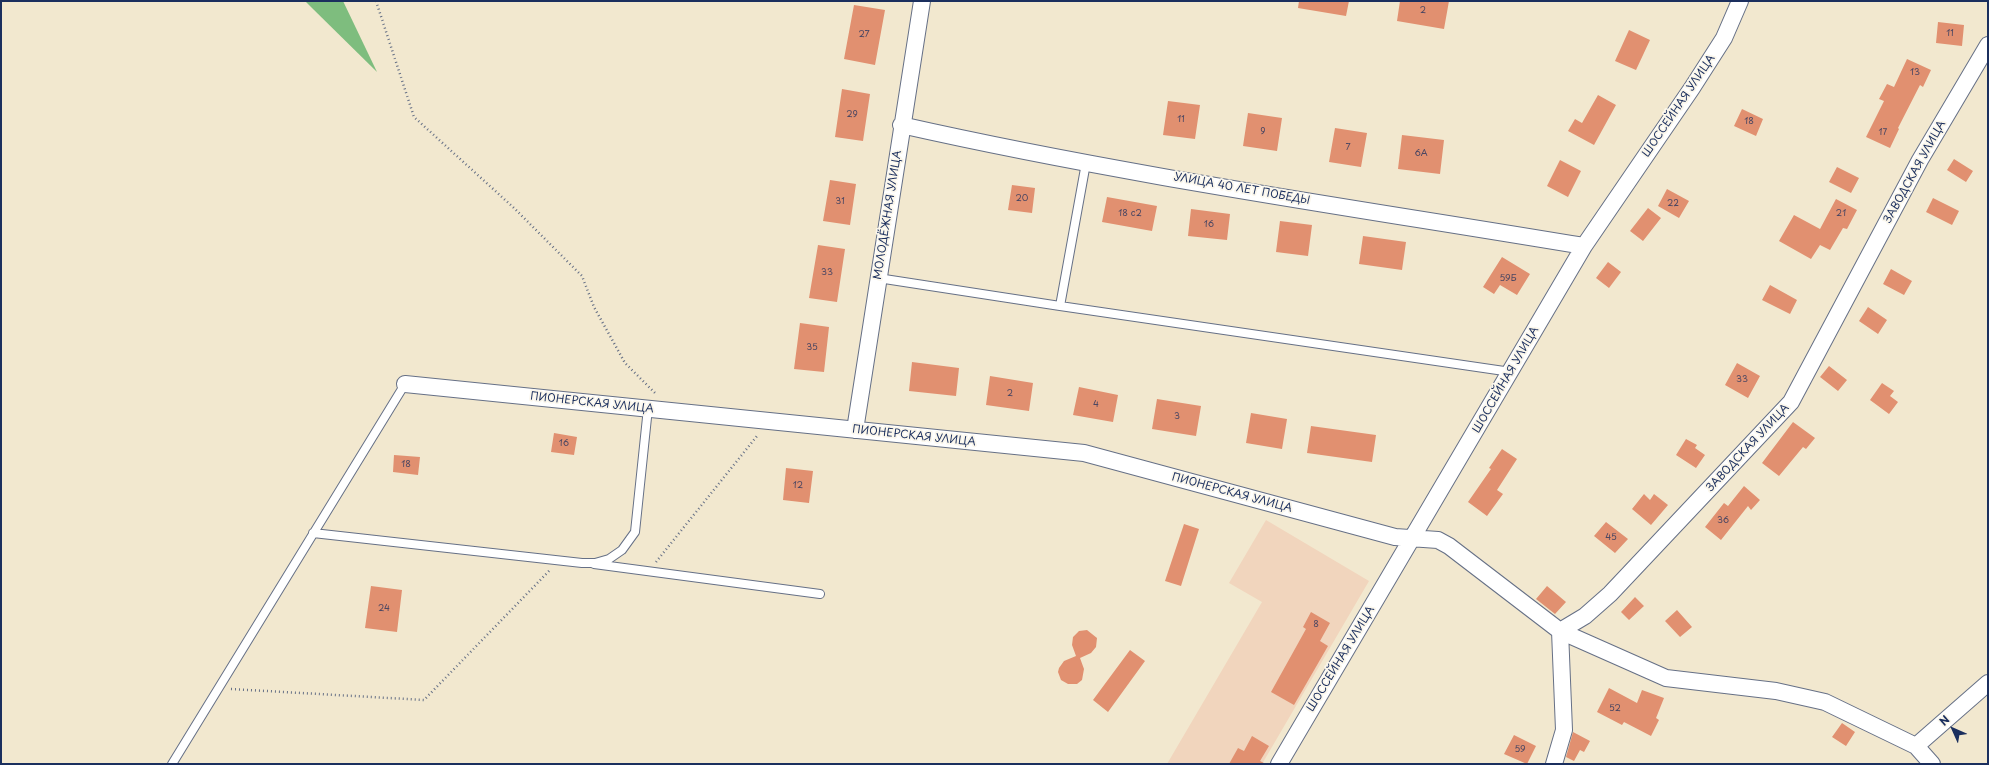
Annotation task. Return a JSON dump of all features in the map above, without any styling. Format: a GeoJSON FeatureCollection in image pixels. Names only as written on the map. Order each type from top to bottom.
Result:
{"type":"FeatureCollection","features":[{"type":"Feature","properties":{"kind":"street","name":"МОЛОДЁЖНАЯ УЛИЦА"},"geometry":{"type":"LineString","coordinates":[[855,430],[922,1]]}},
{"type":"Feature","properties":{"kind":"street","name":"ШОССЕЙНАЯ УЛИЦА"},"geometry":{"type":"LineString","coordinates":[[1278,764],[1414,537],[1584,246],[1700,76],[1724,38],[1740,1]]}},
{"type":"Feature","properties":{"kind":"street","name":"ЗАВОДСКАЯ УЛИЦА"},"geometry":{"type":"LineString","coordinates":[[1560,631],[1585,616],[1610,594],[1792,402],[1920,160],[1988,45]]}},
{"type":"Feature","properties":{"kind":"street","name":"УЛИЦА 40 ЛЕТ ПОБЕДЫ"},"geometry":{"type":"LineString","coordinates":[[902,125],[987,144],[1086,163],[1584,246]]}},
{"type":"Feature","properties":{"kind":"street","name":"ПИОНЕРСКАЯ УЛИЦА"},"geometry":{"type":"LineString","coordinates":[[405,384],[1084,453],[1395,537],[1414,537],[1438,540],[1449,546],[1560,631],[1666,678],[1776,691],[1826,702],[1916,746]]}},
{"type":"Feature","properties":{"kind":"street"},"geometry":{"type":"LineString","coordinates":[[1554,764],[1564,730],[1560,631]]}},
{"type":"Feature","properties":{"kind":"street"},"geometry":{"type":"LineString","coordinates":[[1932,764],[1916,746],[1988,683]]}},
{"type":"Feature","properties":{"kind":"lane"},"geometry":{"type":"LineString","coordinates":[[1060,306],[1086,163]]}},
{"type":"Feature","properties":{"kind":"lane"},"geometry":{"type":"LineString","coordinates":[[878,278],[1511,372]]}},
{"type":"Feature","properties":{"kind":"lane"},"geometry":{"type":"LineString","coordinates":[[172,764],[405,384]]}},
{"type":"Feature","properties":{"kind":"lane"},"geometry":{"type":"LineString","coordinates":[[582,563],[595,563],[609,559],[622,550],[635,532],[648,408]]}},
{"type":"Feature","properties":{"kind":"lane"},"geometry":{"type":"LineString","coordinates":[[313,533],[559,560],[820,594]]}},
{"type":"Feature","properties":{"kind":"path"},"geometry":{"type":"LineString","coordinates":[[376,1],[414,117],[514,208],[582,276],[594,307],[625,363],[674,411]]}},
{"type":"Feature","properties":{"kind":"path"},"geometry":{"type":"LineString","coordinates":[[648,571],[768,421]]}},
{"type":"Feature","properties":{"kind":"path"},"geometry":{"type":"LineString","coordinates":[[218,688],[424,700],[559,560]]}},
{"type":"Feature","properties":{"kind":"shaded area"},"geometry":{"type":"Polygon","coordinates":[[[1266,520],[1369,581],[1262,764],[1167,764],[1262,602],[1229,583],[1266,520]]]}},
{"type":"Feature","properties":{"kind":"green space"},"geometry":{"type":"Polygon","coordinates":[[[305,1],[343,1],[377,72],[312,8],[305,1]]]}},
{"type":"Feature","properties":{"kind":"building"},"geometry":{"type":"Polygon","coordinates":[[[1299,1],[1349,1],[1346,16],[1298,8],[1299,1]]]}},
{"type":"Feature","properties":{"kind":"building"},"geometry":{"type":"Polygon","coordinates":[[[1400,1],[1449,1],[1444,29],[1397,21],[1400,1]]]}},
{"type":"Feature","properties":{"kind":"building"},"geometry":{"type":"Polygon","coordinates":[[[854,5],[885,10],[875,65],[844,59],[854,5]]]}},
{"type":"Feature","properties":{"kind":"building"},"geometry":{"type":"Polygon","coordinates":[[[1938,22],[1964,25],[1962,46],[1936,43],[1938,22]]]}},
{"type":"Feature","properties":{"kind":"building"},"geometry":{"type":"Polygon","coordinates":[[[1629,30],[1650,40],[1636,70],[1615,61],[1629,30]]]}},
{"type":"Feature","properties":{"kind":"building"},"geometry":{"type":"Polygon","coordinates":[[[1907,59],[1931,70],[1923,87],[1920,85],[1898,128],[1899,129],[1890,148],[1866,137],[1884,101],[1879,99],[1887,84],[1894,87],[1907,59]]]}},
{"type":"Feature","properties":{"kind":"building"},"geometry":{"type":"Polygon","coordinates":[[[842,89],[870,94],[863,141],[835,137],[842,89]]]}},
{"type":"Feature","properties":{"kind":"building"},"geometry":{"type":"Polygon","coordinates":[[[1598,95],[1616,105],[1594,145],[1568,131],[1575,119],[1582,123],[1598,95]]]}},
{"type":"Feature","properties":{"kind":"building"},"geometry":{"type":"Polygon","coordinates":[[[1168,101],[1200,105],[1195,139],[1163,135],[1168,101]]]}},
{"type":"Feature","properties":{"kind":"building"},"geometry":{"type":"Polygon","coordinates":[[[1742,109],[1763,119],[1756,136],[1734,126],[1742,109]]]}},
{"type":"Feature","properties":{"kind":"building"},"geometry":{"type":"Polygon","coordinates":[[[1248,113],[1282,118],[1277,151],[1243,146],[1248,113]]]}},
{"type":"Feature","properties":{"kind":"building"},"geometry":{"type":"Polygon","coordinates":[[[1335,128],[1367,133],[1361,167],[1329,162],[1335,128]]]}},
{"type":"Feature","properties":{"kind":"building"},"geometry":{"type":"Polygon","coordinates":[[[1402,135],[1444,140],[1440,174],[1398,169],[1402,135]]]}},
{"type":"Feature","properties":{"kind":"building"},"geometry":{"type":"Polygon","coordinates":[[[1954,159],[1973,171],[1966,182],[1947,170],[1954,159]]]}},
{"type":"Feature","properties":{"kind":"building"},"geometry":{"type":"Polygon","coordinates":[[[1560,160],[1581,171],[1568,197],[1547,186],[1560,160]]]}},
{"type":"Feature","properties":{"kind":"building"},"geometry":{"type":"Polygon","coordinates":[[[1837,167],[1859,178],[1851,193],[1829,182],[1837,167]]]}},
{"type":"Feature","properties":{"kind":"building"},"geometry":{"type":"Polygon","coordinates":[[[830,180],[856,184],[850,225],[823,221],[830,180]]]}},
{"type":"Feature","properties":{"kind":"building"},"geometry":{"type":"Polygon","coordinates":[[[1012,185],[1035,188],[1032,213],[1008,210],[1012,185]]]}},
{"type":"Feature","properties":{"kind":"building"},"geometry":{"type":"Polygon","coordinates":[[[1667,189],[1689,201],[1679,218],[1658,206],[1667,189]]]}},
{"type":"Feature","properties":{"kind":"building"},"geometry":{"type":"Polygon","coordinates":[[[1107,197],[1157,206],[1152,231],[1102,222],[1107,197]]]}},
{"type":"Feature","properties":{"kind":"building"},"geometry":{"type":"Polygon","coordinates":[[[1933,198],[1959,211],[1952,225],[1926,212],[1933,198]]]}},
{"type":"Feature","properties":{"kind":"building"},"geometry":{"type":"Polygon","coordinates":[[[1836,199],[1857,210],[1847,229],[1843,228],[1830,250],[1820,245],[1811,259],[1779,241],[1794,215],[1820,229],[1836,199]]]}},
{"type":"Feature","properties":{"kind":"building"},"geometry":{"type":"Polygon","coordinates":[[[1648,208],[1661,218],[1643,241],[1630,231],[1648,208]]]}},
{"type":"Feature","properties":{"kind":"building"},"geometry":{"type":"Polygon","coordinates":[[[1191,209],[1230,214],[1227,240],[1188,236],[1191,209]]]}},
{"type":"Feature","properties":{"kind":"building"},"geometry":{"type":"Polygon","coordinates":[[[1280,221],[1312,225],[1308,256],[1276,252],[1280,221]]]}},
{"type":"Feature","properties":{"kind":"building"},"geometry":{"type":"Polygon","coordinates":[[[1363,236],[1406,242],[1402,270],[1359,264],[1363,236]]]}},
{"type":"Feature","properties":{"kind":"building"},"geometry":{"type":"Polygon","coordinates":[[[818,245],[845,249],[837,302],[809,298],[818,245]]]}},
{"type":"Feature","properties":{"kind":"building"},"geometry":{"type":"Polygon","coordinates":[[[1502,257],[1530,274],[1517,295],[1500,285],[1494,294],[1483,287],[1502,257]]]}},
{"type":"Feature","properties":{"kind":"building"},"geometry":{"type":"Polygon","coordinates":[[[1608,262],[1621,272],[1609,288],[1596,278],[1608,262]]]}},
{"type":"Feature","properties":{"kind":"building"},"geometry":{"type":"Polygon","coordinates":[[[1891,269],[1912,281],[1904,295],[1883,284],[1891,269]]]}},
{"type":"Feature","properties":{"kind":"building"},"geometry":{"type":"Polygon","coordinates":[[[1770,285],[1797,300],[1790,314],[1762,300],[1770,285]]]}},
{"type":"Feature","properties":{"kind":"building"},"geometry":{"type":"Polygon","coordinates":[[[1868,307],[1887,320],[1878,334],[1859,321],[1868,307]]]}},
{"type":"Feature","properties":{"kind":"building"},"geometry":{"type":"Polygon","coordinates":[[[800,323],[829,327],[824,372],[794,369],[800,323]]]}},
{"type":"Feature","properties":{"kind":"building"},"geometry":{"type":"Polygon","coordinates":[[[912,362],[959,368],[956,396],[909,391],[912,362]]]}},
{"type":"Feature","properties":{"kind":"building"},"geometry":{"type":"Polygon","coordinates":[[[1737,363],[1760,376],[1748,398],[1725,385],[1737,363]]]}},
{"type":"Feature","properties":{"kind":"building"},"geometry":{"type":"Polygon","coordinates":[[[1829,366],[1847,380],[1838,391],[1820,377],[1829,366]]]}},
{"type":"Feature","properties":{"kind":"building"},"geometry":{"type":"Polygon","coordinates":[[[990,376],[1033,383],[1029,411],[986,405],[990,376]]]}},
{"type":"Feature","properties":{"kind":"building"},"geometry":{"type":"Polygon","coordinates":[[[1882,383],[1894,391],[1890,396],[1898,402],[1889,414],[1870,400],[1882,383]]]}},
{"type":"Feature","properties":{"kind":"building"},"geometry":{"type":"Polygon","coordinates":[[[1079,387],[1118,395],[1113,422],[1073,415],[1079,387]]]}},
{"type":"Feature","properties":{"kind":"building"},"geometry":{"type":"Polygon","coordinates":[[[1157,399],[1201,406],[1196,436],[1152,429],[1157,399]]]}},
{"type":"Feature","properties":{"kind":"building"},"geometry":{"type":"Polygon","coordinates":[[[1251,413],[1287,419],[1282,449],[1246,443],[1251,413]]]}},
{"type":"Feature","properties":{"kind":"building"},"geometry":{"type":"Polygon","coordinates":[[[1793,422],[1815,438],[1806,449],[1803,447],[1779,476],[1762,463],[1793,422]]]}},
{"type":"Feature","properties":{"kind":"building"},"geometry":{"type":"Polygon","coordinates":[[[1311,426],[1376,435],[1372,462],[1307,453],[1311,426]]]}},
{"type":"Feature","properties":{"kind":"building"},"geometry":{"type":"Polygon","coordinates":[[[554,433],[577,437],[574,455],[551,452],[554,433]]]}},
{"type":"Feature","properties":{"kind":"building"},"geometry":{"type":"Polygon","coordinates":[[[1686,439],[1697,445],[1695,448],[1705,455],[1696,468],[1676,455],[1686,439]]]}},
{"type":"Feature","properties":{"kind":"building"},"geometry":{"type":"Polygon","coordinates":[[[1502,449],[1517,459],[1497,490],[1503,494],[1487,516],[1468,502],[1491,469],[1489,468],[1502,449]]]}},
{"type":"Feature","properties":{"kind":"building"},"geometry":{"type":"Polygon","coordinates":[[[394,455],[420,457],[418,475],[393,472],[394,455]]]}},
{"type":"Feature","properties":{"kind":"building"},"geometry":{"type":"Polygon","coordinates":[[[786,468],[813,471],[809,503],[783,500],[786,468]]]}},
{"type":"Feature","properties":{"kind":"building"},"geometry":{"type":"Polygon","coordinates":[[[1744,486],[1760,500],[1751,510],[1748,506],[1721,540],[1705,527],[1724,503],[1728,506],[1744,486]]]}},
{"type":"Feature","properties":{"kind":"building"},"geometry":{"type":"Polygon","coordinates":[[[1644,494],[1650,500],[1654,494],[1668,505],[1651,525],[1632,509],[1644,494]]]}},
{"type":"Feature","properties":{"kind":"building"},"geometry":{"type":"Polygon","coordinates":[[[1606,522],[1628,539],[1615,553],[1594,536],[1606,522]]]}},
{"type":"Feature","properties":{"kind":"building"},"geometry":{"type":"Polygon","coordinates":[[[1184,524],[1199,529],[1181,586],[1165,581],[1184,524]]]}},
{"type":"Feature","properties":{"kind":"building"},"geometry":{"type":"Polygon","coordinates":[[[371,586],[402,590],[397,632],[365,628],[371,586]]]}},
{"type":"Feature","properties":{"kind":"building"},"geometry":{"type":"Polygon","coordinates":[[[1547,586],[1566,602],[1555,614],[1536,599],[1547,586]]]}},
{"type":"Feature","properties":{"kind":"building"},"geometry":{"type":"Polygon","coordinates":[[[1635,597],[1644,606],[1629,620],[1621,612],[1635,597]]]}},
{"type":"Feature","properties":{"kind":"building"},"geometry":{"type":"Polygon","coordinates":[[[1677,610],[1692,627],[1680,637],[1665,621],[1677,610]]]}},
{"type":"Feature","properties":{"kind":"building"},"geometry":{"type":"Polygon","coordinates":[[[1311,612],[1330,623],[1320,641],[1328,646],[1294,705],[1271,692],[1306,629],[1303,627],[1311,612]]]}},
{"type":"Feature","properties":{"kind":"building"},"geometry":{"type":"Polygon","coordinates":[[[1087,630],[1097,638],[1096,647],[1091,653],[1080,658],[1084,669],[1082,680],[1077,684],[1068,684],[1061,680],[1058,672],[1059,668],[1064,661],[1076,656],[1072,645],[1073,637],[1079,631],[1087,630]]]}},
{"type":"Feature","properties":{"kind":"building"},"geometry":{"type":"Polygon","coordinates":[[[1130,650],[1145,661],[1108,712],[1093,700],[1130,650]]]}},
{"type":"Feature","properties":{"kind":"building"},"geometry":{"type":"Polygon","coordinates":[[[1609,688],[1637,703],[1642,690],[1664,698],[1656,718],[1659,720],[1651,736],[1624,722],[1622,725],[1597,712],[1609,688]]]}},
{"type":"Feature","properties":{"kind":"building"},"geometry":{"type":"Polygon","coordinates":[[[1842,723],[1855,732],[1846,746],[1832,737],[1842,723]]]}},
{"type":"Feature","properties":{"kind":"building"},"geometry":{"type":"Polygon","coordinates":[[[1573,732],[1590,741],[1584,752],[1580,750],[1574,761],[1566,757],[1573,732]]]}},
{"type":"Feature","properties":{"kind":"building"},"geometry":{"type":"Polygon","coordinates":[[[1514,735],[1536,746],[1527,764],[1504,754],[1514,735]]]}},
{"type":"Feature","properties":{"kind":"building"},"geometry":{"type":"Polygon","coordinates":[[[1252,736],[1269,746],[1260,761],[1266,764],[1229,764],[1238,748],[1244,751],[1252,736]]]}}]}
